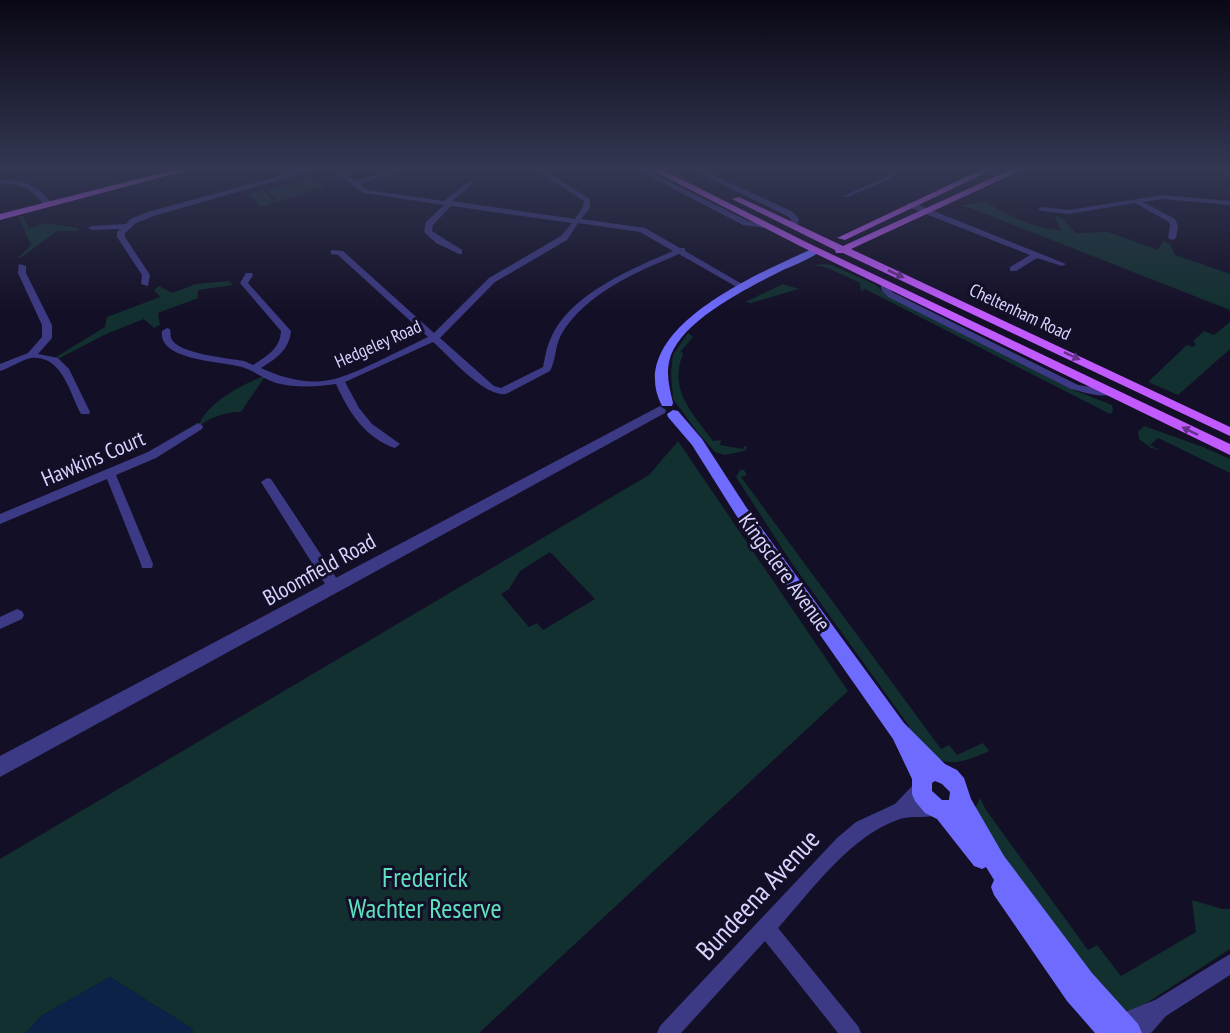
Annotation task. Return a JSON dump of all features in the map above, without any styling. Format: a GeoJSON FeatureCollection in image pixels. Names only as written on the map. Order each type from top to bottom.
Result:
{"type":"FeatureCollection","features":[{"type":"Feature","properties":{"kind":"main road","name":"Cheltenham Road"},"geometry":{"type":"LineString","coordinates":[[745,215],[1230,450]]}},
{"type":"Feature","properties":{"kind":"main road","name":"Cheltenham Road"},"geometry":{"type":"LineString","coordinates":[[772,215],[831,244],[844,243],[861,257],[1230,432]]}},
{"type":"Feature","properties":{"kind":"main road"},"geometry":{"type":"LineString","coordinates":[[667,409],[662,373],[664,356],[672,341],[688,324],[750,288],[828,256],[844,243],[893,215]]}},
{"type":"Feature","properties":{"kind":"main road"},"geometry":{"type":"LineString","coordinates":[[794,226],[844,243],[878,233],[917,215]]}},
{"type":"Feature","properties":{"kind":"main road"},"geometry":{"type":"LineString","coordinates":[[861,257],[863,245],[878,233]]}},
{"type":"Feature","properties":{"kind":"main road"},"geometry":{"type":"LineString","coordinates":[[783,274],[817,250],[831,244]]}},
{"type":"Feature","properties":{"kind":"main road"},"geometry":{"type":"LineString","coordinates":[[1144,408],[1157,397]]}},
{"type":"Feature","properties":{"kind":"main road","name":"Kingsclere Avenue"},"geometry":{"type":"LineString","coordinates":[[667,409],[697,442],[741,510],[897,729],[927,780]]}},
{"type":"Feature","properties":{"kind":"main road"},"geometry":{"type":"LineString","coordinates":[[947,807],[957,784],[947,775],[927,780],[926,800],[947,807],[1076,992],[1123,1031]]}},
{"type":"Feature","properties":{"kind":"street"},"geometry":{"type":"LineString","coordinates":[[145,284],[146,275],[121,237],[121,232],[127,226],[149,215]]}},
{"type":"Feature","properties":{"kind":"street"},"geometry":{"type":"LineString","coordinates":[[437,215],[429,224],[428,232],[459,252]]}},
{"type":"Feature","properties":{"kind":"street"},"geometry":{"type":"LineString","coordinates":[[540,215],[642,230],[750,288]]}},
{"type":"Feature","properties":{"kind":"street"},"geometry":{"type":"LineString","coordinates":[[577,220],[580,215]]}},
{"type":"Feature","properties":{"kind":"street","name":"Cheltenham Road"},"geometry":{"type":"LineString","coordinates":[[730,215],[746,223],[766,226]]}},
{"type":"Feature","properties":{"kind":"street","name":"Cheltenham Road"},"geometry":{"type":"LineString","coordinates":[[791,215],[795,219],[794,226]]}},
{"type":"Feature","properties":{"kind":"street"},"geometry":{"type":"LineString","coordinates":[[937,215],[1064,265]]}},
{"type":"Feature","properties":{"kind":"street"},"geometry":{"type":"LineString","coordinates":[[1162,215],[1172,221],[1174,226],[1172,238]]}},
{"type":"Feature","properties":{"kind":"street","name":"Hedgeley Road"},"geometry":{"type":"LineString","coordinates":[[167,331],[166,338],[175,349],[254,368],[278,380],[293,384],[339,381],[434,338],[492,280],[557,244],[577,220]]}},
{"type":"Feature","properties":{"kind":"street"},"geometry":{"type":"LineString","coordinates":[[92,228],[127,226]]}},
{"type":"Feature","properties":{"kind":"street"},"geometry":{"type":"LineString","coordinates":[[334,252],[340,253],[490,388],[502,392],[547,369],[556,336],[578,307],[631,273],[681,250]]}},
{"type":"Feature","properties":{"kind":"street"},"geometry":{"type":"LineString","coordinates":[[1001,265],[1015,271],[1036,255]]}},
{"type":"Feature","properties":{"kind":"street"},"geometry":{"type":"LineString","coordinates":[[0,369],[31,355],[47,338],[47,325],[22,273],[22,266]]}},
{"type":"Feature","properties":{"kind":"street"},"geometry":{"type":"LineString","coordinates":[[249,275],[244,283],[286,331],[284,346],[275,355],[254,368]]}},
{"type":"Feature","properties":{"kind":"street"},"geometry":{"type":"LineString","coordinates":[[31,355],[55,360],[66,371],[85,412]]}},
{"type":"Feature","properties":{"kind":"street"},"geometry":{"type":"LineString","coordinates":[[339,381],[351,405],[380,439],[395,444]]}},
{"type":"Feature","properties":{"kind":"street","name":"Bloomfield Road"},"geometry":{"type":"LineString","coordinates":[[0,767],[667,409]]}},
{"type":"Feature","properties":{"kind":"street","name":"Hawkins Court"},"geometry":{"type":"LineString","coordinates":[[0,519],[168,447],[198,427]]}},
{"type":"Feature","properties":{"kind":"street"},"geometry":{"type":"LineString","coordinates":[[110,473],[147,564]]}},
{"type":"Feature","properties":{"kind":"street"},"geometry":{"type":"LineString","coordinates":[[267,482],[334,586]]}},
{"type":"Feature","properties":{"kind":"street"},"geometry":{"type":"LineString","coordinates":[[0,623],[17,615]]}},
{"type":"Feature","properties":{"kind":"street","name":"Bundeena Avenue"},"geometry":{"type":"LineString","coordinates":[[667,1033],[854,835],[901,810],[927,780]]}},
{"type":"Feature","properties":{"kind":"street","name":"Bundeena Avenue"},"geometry":{"type":"LineString","coordinates":[[901,810],[947,807]]}},
{"type":"Feature","properties":{"kind":"street"},"geometry":{"type":"LineString","coordinates":[[765,927],[851,1033]]}},
{"type":"Feature","properties":{"kind":"street"},"geometry":{"type":"LineString","coordinates":[[1123,1031],[1230,964]]}},
{"type":"Feature","properties":{"kind":"green space"},"geometry":{"type":"Polygon","coordinates":[[[988,215],[1010,215],[1031,224],[1061,231],[1055,216],[1062,218],[1076,233],[1108,232],[1158,250],[1163,241],[1170,244],[1175,255],[1230,274],[1230,310],[988,215]]]}},
{"type":"Feature","properties":{"kind":"green space"},"geometry":{"type":"Polygon","coordinates":[[[23,216],[29,228],[46,223],[79,228],[77,231],[57,231],[18,258],[31,245],[18,217],[23,216]]]}},
{"type":"Feature","properties":{"kind":"green space"},"geometry":{"type":"Polygon","coordinates":[[[815,265],[832,265],[876,285],[887,296],[1074,390],[1112,405],[1113,412],[1110,414],[865,289],[861,291],[860,283],[828,268],[815,265]]]}},
{"type":"Feature","properties":{"kind":"green space"},"geometry":{"type":"Polygon","coordinates":[[[229,281],[233,285],[198,290],[198,298],[158,313],[160,325],[154,328],[144,319],[106,334],[60,358],[56,357],[105,327],[107,317],[160,297],[154,290],[159,286],[172,293],[196,284],[229,281]]]}},
{"type":"Feature","properties":{"kind":"green space"},"geometry":{"type":"Polygon","coordinates":[[[783,284],[799,289],[751,303],[745,302],[783,284]]]}},
{"type":"Feature","properties":{"kind":"green space"},"geometry":{"type":"Polygon","coordinates":[[[1230,322],[1230,349],[1178,395],[1148,382],[1187,345],[1193,347],[1196,345],[1193,341],[1204,331],[1214,335],[1230,322]]]}},
{"type":"Feature","properties":{"kind":"green space"},"geometry":{"type":"Polygon","coordinates":[[[688,333],[693,337],[681,351],[683,354],[679,367],[679,379],[685,401],[713,441],[721,440],[720,445],[743,449],[745,445],[747,448],[744,451],[725,455],[715,452],[673,399],[671,373],[673,355],[688,333]]]}},
{"type":"Feature","properties":{"kind":"green space"},"geometry":{"type":"Polygon","coordinates":[[[266,375],[241,412],[218,416],[198,427],[209,410],[226,395],[266,375]]]}},
{"type":"Feature","properties":{"kind":"green space"},"geometry":{"type":"Polygon","coordinates":[[[1144,426],[1230,459],[1230,473],[1158,438],[1150,445],[1160,450],[1151,448],[1139,439],[1138,432],[1144,426]]]}},
{"type":"Feature","properties":{"kind":"green space","name":"Frederick Wachter Reserve"},"geometry":{"type":"Polygon","coordinates":[[[678,441],[848,691],[479,1033],[194,1033],[191,1028],[110,977],[41,1016],[26,1033],[0,1033],[0,859],[649,475],[678,441]],[[550,552],[520,571],[509,589],[501,594],[529,627],[537,623],[543,630],[595,599],[550,552]]]}},
{"type":"Feature","properties":{"kind":"green space"},"geometry":{"type":"Polygon","coordinates":[[[740,470],[744,470],[747,475],[741,477],[941,749],[949,745],[957,755],[983,743],[989,751],[962,761],[944,761],[928,751],[908,732],[909,726],[791,562],[736,477],[740,470]]]}},
{"type":"Feature","properties":{"kind":"green space"},"geometry":{"type":"Polygon","coordinates":[[[980,798],[986,810],[1088,950],[1097,945],[1121,976],[1196,932],[1192,900],[1222,909],[1230,909],[1230,949],[1130,1012],[1108,1001],[1010,867],[975,809],[980,798]]]}},
{"type":"Feature","properties":{"kind":"water"},"geometry":{"type":"Polygon","coordinates":[[[110,977],[191,1028],[194,1033],[26,1033],[41,1016],[110,977]]]}}]}
